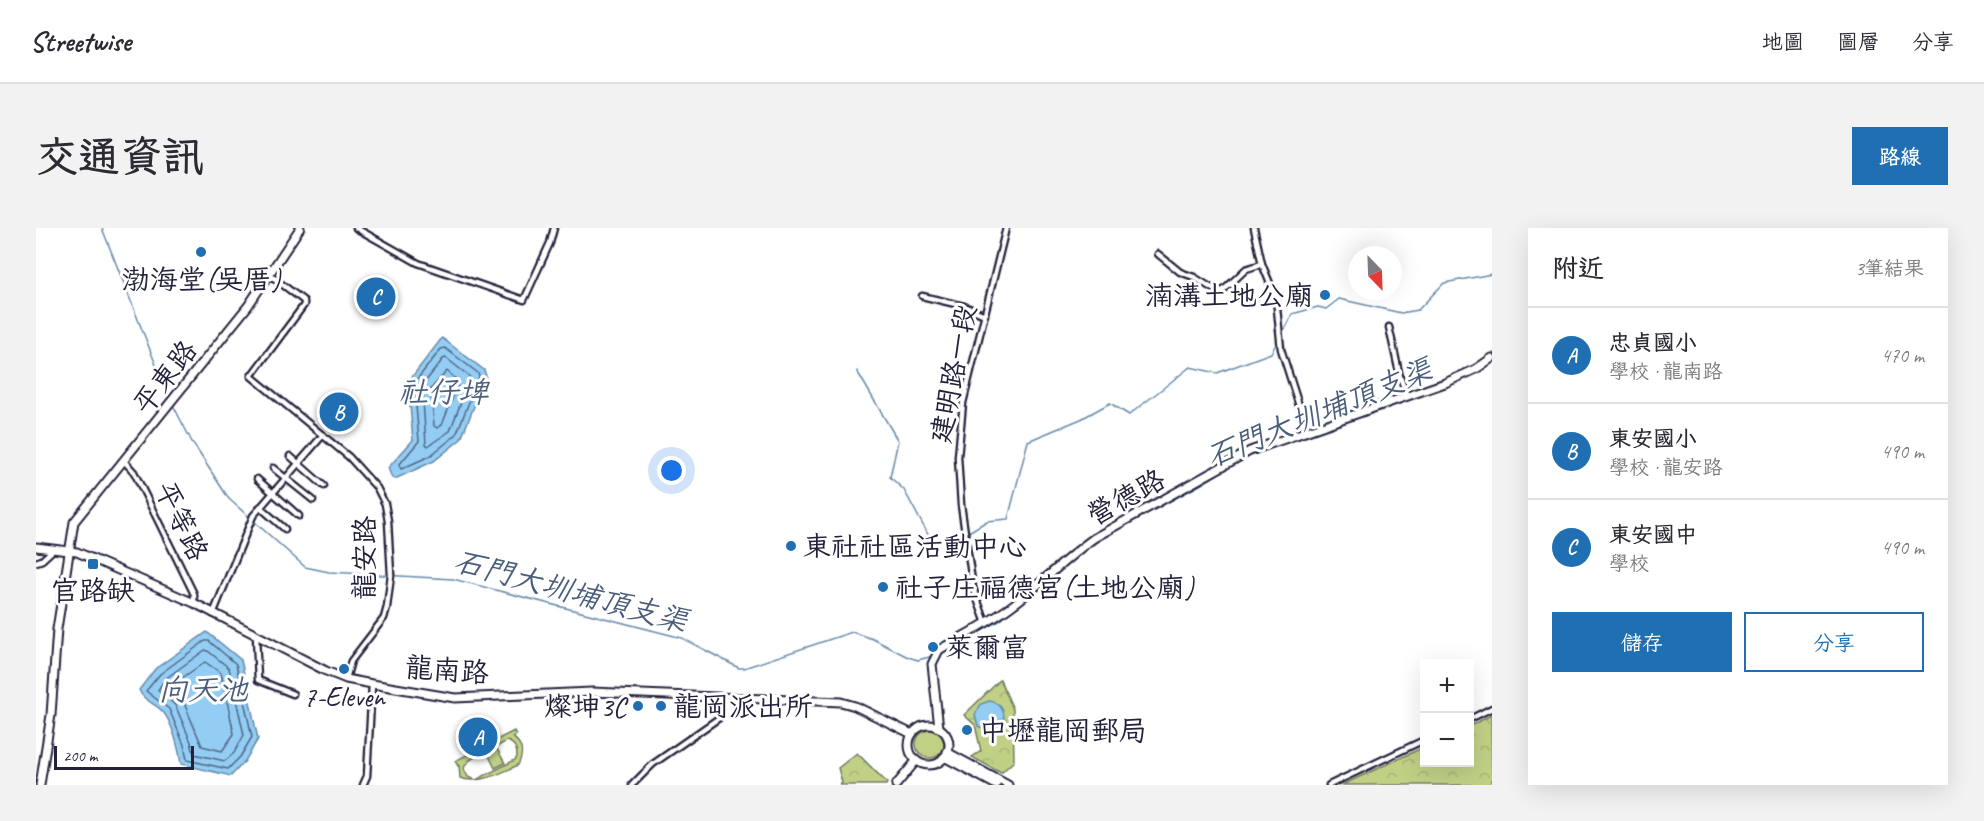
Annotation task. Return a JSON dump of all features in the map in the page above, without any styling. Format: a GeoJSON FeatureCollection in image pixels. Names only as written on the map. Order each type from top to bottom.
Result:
{"type":"FeatureCollection","features":[{"type":"Feature","properties":{"kind":"street","name":"平東路"},"geometry":{"type":"LineString","coordinates":[[40,785],[51,721],[57,629],[74,522],[270,275],[300,228]]}},
{"type":"Feature","properties":{"kind":"street"},"geometry":{"type":"LineString","coordinates":[[356,228],[418,263],[524,300],[550,243],[554,228]]}},
{"type":"Feature","properties":{"kind":"street","name":"建明路一段"},"geometry":{"type":"LineString","coordinates":[[986,623],[973,588],[958,456],[963,403],[1006,228]]}},
{"type":"Feature","properties":{"kind":"street"},"geometry":{"type":"LineString","coordinates":[[1254,228],[1262,264],[1276,298],[1281,349],[1307,431]]}},
{"type":"Feature","properties":{"kind":"street"},"geometry":{"type":"LineString","coordinates":[[1158,254],[1180,272],[1218,292],[1224,290],[1246,269],[1262,264]]}},
{"type":"Feature","properties":{"kind":"street","name":"龍安路"},"geometry":{"type":"LineString","coordinates":[[270,275],[304,301],[304,305],[251,376],[366,474],[381,495],[387,513],[391,576],[384,618],[351,661],[346,679]]}},
{"type":"Feature","properties":{"kind":"street"},"geometry":{"type":"LineString","coordinates":[[922,296],[964,306],[985,315]]}},
{"type":"Feature","properties":{"kind":"street"},"geometry":{"type":"LineString","coordinates":[[1389,327],[1400,377],[1407,396]]}},
{"type":"Feature","properties":{"kind":"street","name":"營德路"},"geometry":{"type":"LineString","coordinates":[[939,728],[932,664],[935,655],[939,650],[1015,603],[1071,554],[1113,526],[1250,451],[1467,374],[1492,358]]}},
{"type":"Feature","properties":{"kind":"street"},"geometry":{"type":"LineString","coordinates":[[213,614],[252,520],[272,492],[323,435]]}},
{"type":"Feature","properties":{"kind":"street"},"geometry":{"type":"LineString","coordinates":[[290,456],[324,486]]}},
{"type":"Feature","properties":{"kind":"street","name":"平等路"},"geometry":{"type":"LineString","coordinates":[[124,461],[131,466],[194,594],[194,603]]}},
{"type":"Feature","properties":{"kind":"street"},"geometry":{"type":"LineString","coordinates":[[273,468],[313,500]]}},
{"type":"Feature","properties":{"kind":"street"},"geometry":{"type":"LineString","coordinates":[[257,479],[299,516]]}},
{"type":"Feature","properties":{"kind":"street"},"geometry":{"type":"LineString","coordinates":[[260,507],[285,529]]}},
{"type":"Feature","properties":{"kind":"street","name":"龍南路"},"geometry":{"type":"LineString","coordinates":[[36,547],[77,552],[194,603],[346,679],[454,698],[600,692],[841,702],[864,710],[912,734]]}},
{"type":"Feature","properties":{"kind":"street"},"geometry":{"type":"LineString","coordinates":[[36,562],[42,560],[54,549]]}},
{"type":"Feature","properties":{"kind":"street"},"geometry":{"type":"LineString","coordinates":[[256,636],[258,680],[293,694]]}},
{"type":"Feature","properties":{"kind":"street"},"geometry":{"type":"LineString","coordinates":[[363,785],[367,769],[372,684]]}},
{"type":"Feature","properties":{"kind":"street"},"geometry":{"type":"LineString","coordinates":[[632,785],[653,764],[719,718],[720,698]]}},
{"type":"Feature","properties":{"kind":"street"},"geometry":{"type":"LineString","coordinates":[[1474,717],[1492,708]]}},
{"type":"Feature","properties":{"kind":"street"},"geometry":{"type":"LineString","coordinates":[[932,725],[939,728],[947,739],[946,754],[934,764],[927,765],[916,761],[909,745],[912,734],[921,727],[932,725]]}},
{"type":"Feature","properties":{"kind":"street"},"geometry":{"type":"LineString","coordinates":[[1329,785],[1420,742]]}},
{"type":"Feature","properties":{"kind":"street"},"geometry":{"type":"LineString","coordinates":[[946,754],[996,785]]}},
{"type":"Feature","properties":{"kind":"street"},"geometry":{"type":"LineString","coordinates":[[946,754],[1008,785]]}},
{"type":"Feature","properties":{"kind":"street"},"geometry":{"type":"LineString","coordinates":[[896,785],[916,761]]}},
{"type":"Feature","properties":{"kind":"green space"},"geometry":{"type":"Polygon","coordinates":[[[1000,680],[1013,709],[1014,761],[1001,773],[972,757],[981,751],[975,725],[964,715],[1000,680]]]}},
{"type":"Feature","properties":{"kind":"green space"},"geometry":{"type":"Polygon","coordinates":[[[1491,715],[1492,785],[1342,785],[1420,749],[1420,767],[1474,767],[1474,724],[1491,715]]]}},
{"type":"Feature","properties":{"kind":"green space"},"geometry":{"type":"Polygon","coordinates":[[[930,730],[940,734],[944,744],[940,754],[930,758],[920,754],[916,744],[920,734],[930,730]]]}},
{"type":"Feature","properties":{"kind":"green space"},"geometry":{"type":"Polygon","coordinates":[[[514,731],[516,735],[512,737],[521,749],[518,765],[477,780],[515,760],[517,752],[515,747],[507,741],[496,747],[505,763],[495,768],[487,752],[467,763],[464,769],[468,777],[476,780],[460,778],[459,765],[455,761],[514,731]]]}},
{"type":"Feature","properties":{"kind":"green space"},"geometry":{"type":"Polygon","coordinates":[[[857,753],[887,783],[886,785],[840,785],[842,782],[838,768],[857,753]]]}},
{"type":"Feature","properties":{"kind":"water","name":"社仔埤"},"geometry":{"type":"Polygon","coordinates":[[[442,338],[484,370],[486,376],[461,439],[434,461],[395,479],[392,478],[388,468],[413,440],[408,382],[442,338]]]}},
{"type":"Feature","properties":{"kind":"water","name":"向天池"},"geometry":{"type":"Polygon","coordinates":[[[207,632],[241,660],[258,739],[245,761],[231,776],[181,764],[175,737],[167,718],[139,690],[155,669],[207,632]]]}},
{"type":"Feature","properties":{"kind":"water"},"geometry":{"type":"Polygon","coordinates":[[[989,701],[1000,706],[1004,718],[997,728],[989,727],[986,730],[978,726],[975,715],[981,704],[989,701]]]}},
{"type":"Feature","properties":{"kind":"waterway"},"geometry":{"type":"LineString","coordinates":[[102,228],[169,398]]}},
{"type":"Feature","properties":{"kind":"waterway","name":"石門大圳埔頂支渠"},"geometry":{"type":"LineString","coordinates":[[1282,333],[1292,314],[1318,307],[1326,309],[1339,299],[1401,313],[1418,310],[1444,283],[1492,274]]}},
{"type":"Feature","properties":{"kind":"waterway","name":"石門大圳埔頂支渠"},"geometry":{"type":"LineString","coordinates":[[967,533],[987,521],[1008,519],[1028,441],[1081,419],[1110,403],[1129,415],[1190,367],[1217,373],[1271,353],[1278,340]]}},
{"type":"Feature","properties":{"kind":"waterway","name":"石門大圳埔頂支渠"},"geometry":{"type":"LineString","coordinates":[[1049,580],[1082,552],[1107,535],[1200,485],[1242,459],[1438,390],[1477,373],[1492,363]]}},
{"type":"Feature","properties":{"kind":"waterway","name":"石門大圳埔頂支渠"},"geometry":{"type":"LineString","coordinates":[[857,371],[898,441],[890,477],[904,490],[931,540],[946,540],[963,536]]}},
{"type":"Feature","properties":{"kind":"waterway","name":"石門大圳埔頂支渠"},"geometry":{"type":"LineString","coordinates":[[173,405],[192,442],[229,499],[305,567],[329,572],[453,579],[682,638],[739,668],[852,632],[918,660],[933,656]]}},
{"type":"Feature","properties":{"kind":"waterway","name":"石門大圳埔頂支渠"},"geometry":{"type":"LineString","coordinates":[[940,654],[1001,620],[1024,600]]}},
{"type":"Feature","properties":{"kind":"place","name":"渤海堂(吳厝)"},"geometry":{"type":"Point","coordinates":[201,252]}},
{"type":"Feature","properties":{"kind":"place","name":"湳溝土地公廟"},"geometry":{"type":"Point","coordinates":[1325,295]}},
{"type":"Feature","properties":{"kind":"place","name":"東安國中"},"geometry":{"type":"Point","coordinates":[376,297]}},
{"type":"Feature","properties":{"kind":"place","name":"東安國小"},"geometry":{"type":"Point","coordinates":[339,412]}},
{"type":"Feature","properties":{"kind":"place","name":"東社社區活動中心"},"geometry":{"type":"Point","coordinates":[791,546]}},
{"type":"Feature","properties":{"kind":"place","name":"官路缺"},"geometry":{"type":"Point","coordinates":[93,564]}},
{"type":"Feature","properties":{"kind":"place","name":"社子庄福德宮(土地公廟)"},"geometry":{"type":"Point","coordinates":[883,587]}},
{"type":"Feature","properties":{"kind":"place","name":"萊爾富"},"geometry":{"type":"Point","coordinates":[933,647]}},
{"type":"Feature","properties":{"kind":"place","name":"7-Eleven"},"geometry":{"type":"Point","coordinates":[344,669]}},
{"type":"Feature","properties":{"kind":"place","name":"燦坤3C"},"geometry":{"type":"Point","coordinates":[638,706]}},
{"type":"Feature","properties":{"kind":"place","name":"龍岡派出所"},"geometry":{"type":"Point","coordinates":[661,706]}},
{"type":"Feature","properties":{"kind":"place","name":"中壢龍岡郵局"},"geometry":{"type":"Point","coordinates":[967,730]}},
{"type":"Feature","properties":{"kind":"place","name":"忠貞國小"},"geometry":{"type":"Point","coordinates":[478,737]}}]}
